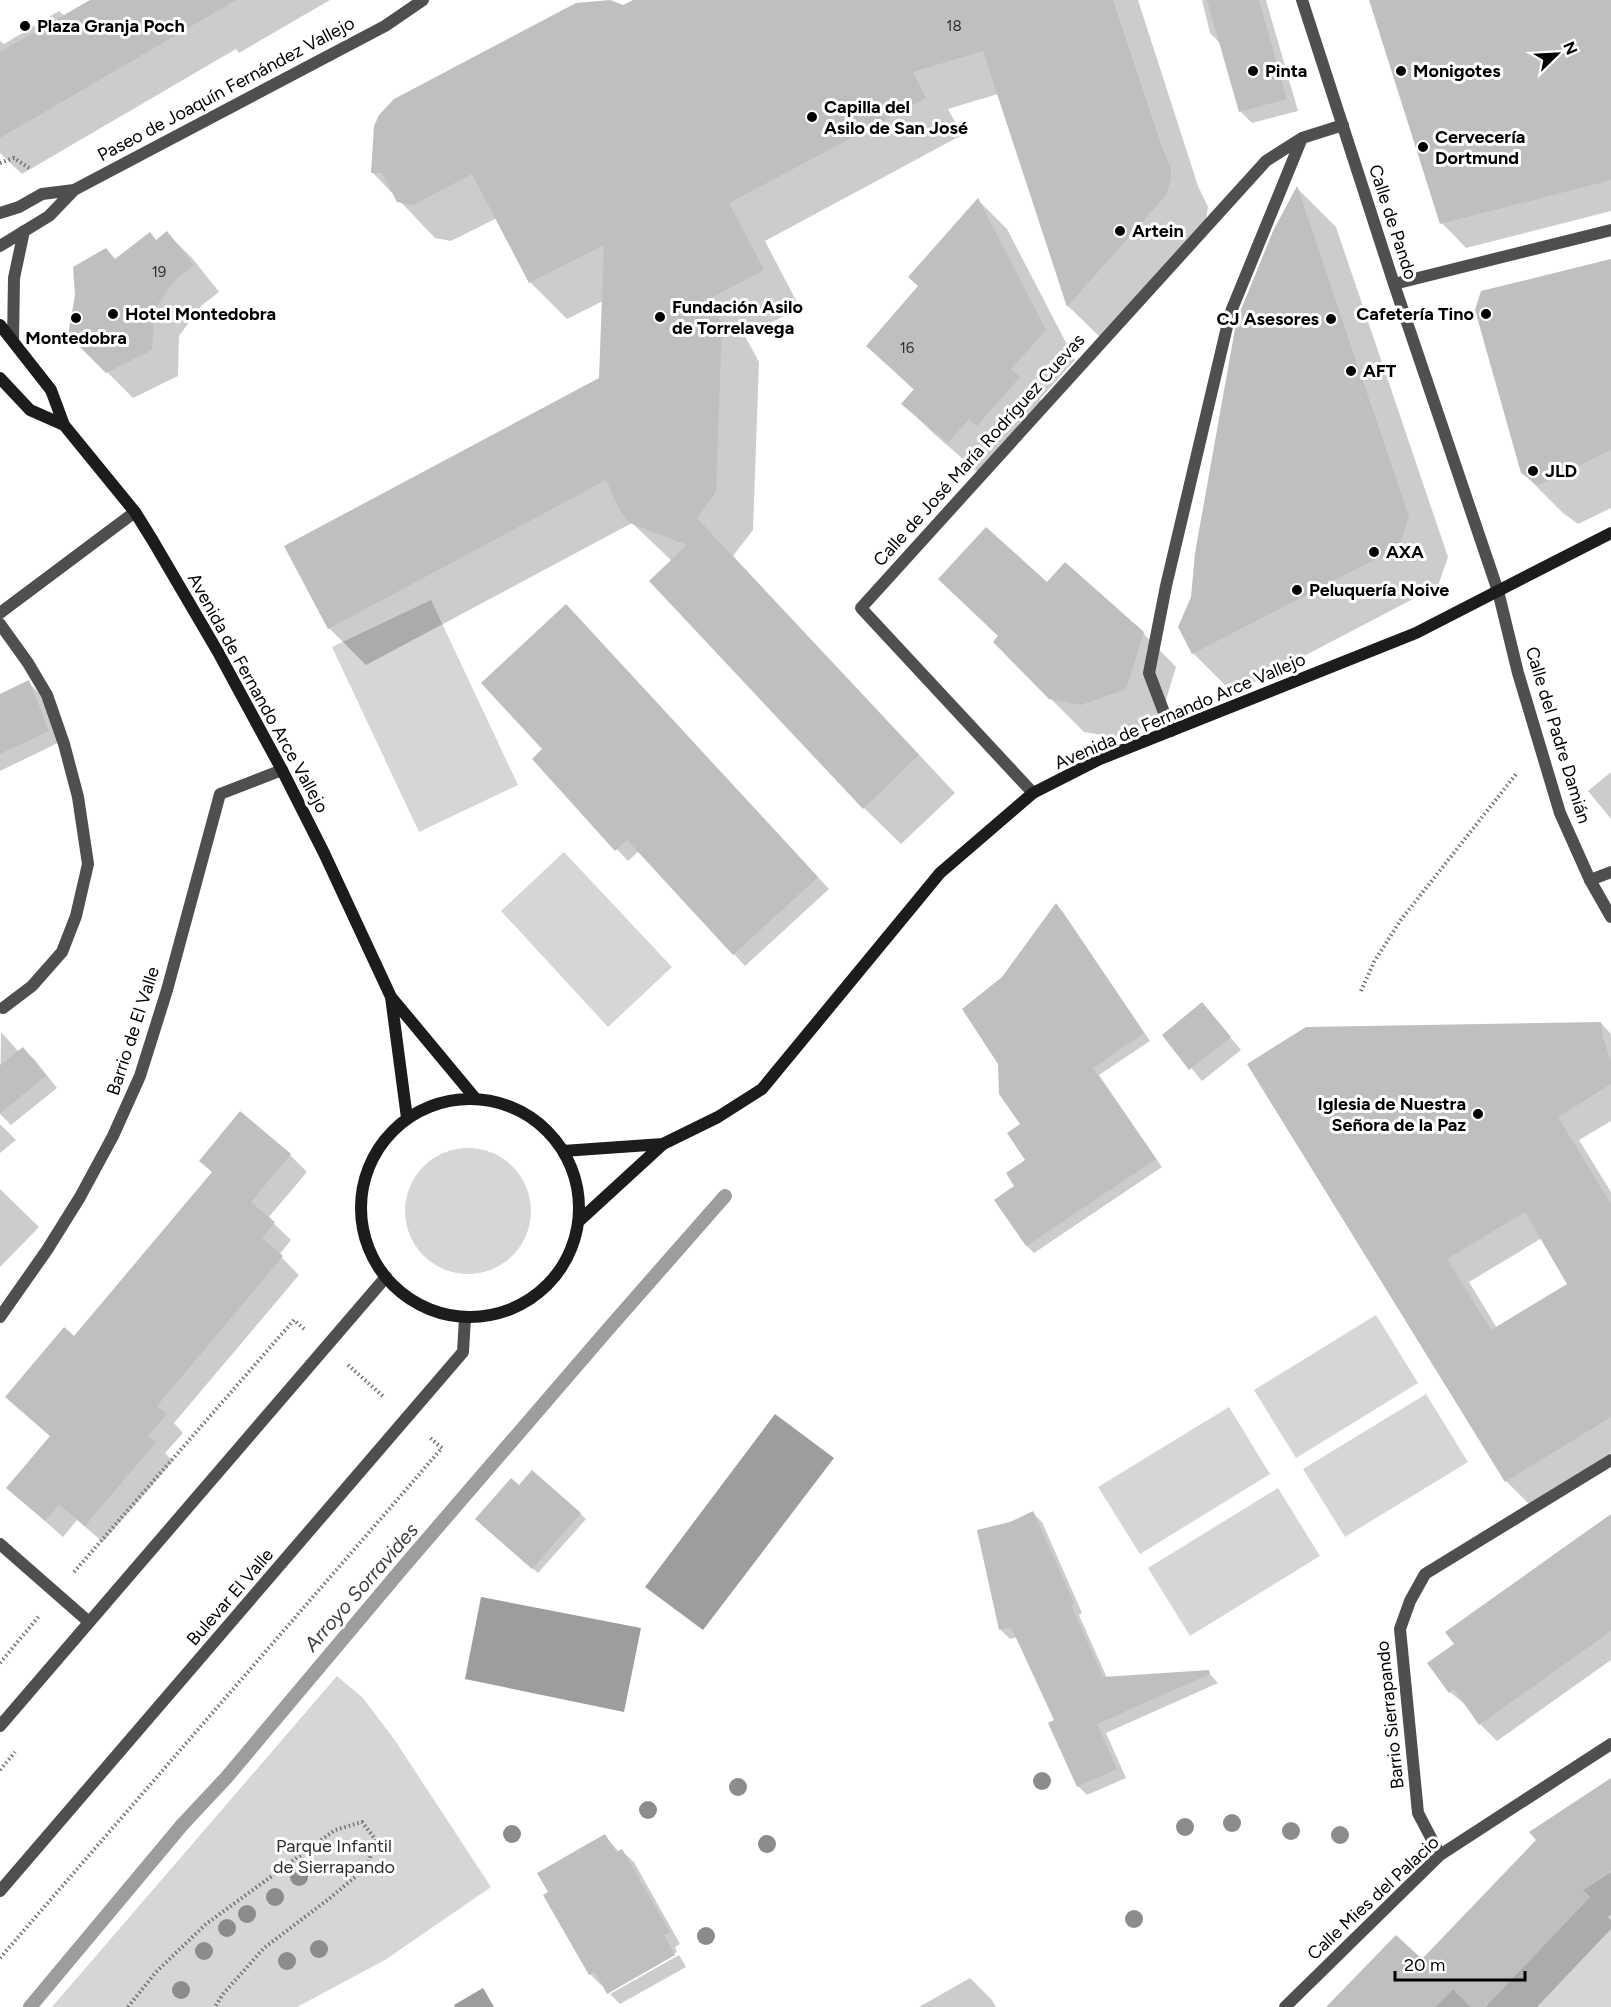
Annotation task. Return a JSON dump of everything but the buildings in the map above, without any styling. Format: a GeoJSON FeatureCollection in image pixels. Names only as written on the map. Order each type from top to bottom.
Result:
{"type":"FeatureCollection","features":[{"type":"Feature","properties":{"kind":"main road","name":"Avenida de Fernando Arce Vallejo"},"geometry":{"type":"LineString","coordinates":[[0,325],[51,390],[64,425],[135,512],[218,652],[324,853],[391,996],[475,1098]]}},
{"type":"Feature","properties":{"kind":"main road","name":"Avenida de Fernando Arce Vallejo"},"geometry":{"type":"LineString","coordinates":[[0,378],[30,410],[64,425]]}},
{"type":"Feature","properties":{"kind":"main road","name":"Avenida de Fernando Arce Vallejo"},"geometry":{"type":"LineString","coordinates":[[579,1221],[663,1144],[718,1117],[762,1089],[940,873],[1033,793],[1100,759],[1416,633],[1611,533]]}},
{"type":"Feature","properties":{"kind":"main road","name":"Avenida de Fernando Arce Vallejo"},"geometry":{"type":"LineString","coordinates":[[391,996],[407,1118]]}},
{"type":"Feature","properties":{"kind":"main road"},"geometry":{"type":"LineString","coordinates":[[475,1098],[509,1106],[540,1124],[563,1151],[577,1184],[579,1221],[570,1252],[552,1280],[528,1301],[498,1314],[465,1318],[435,1312],[407,1298],[386,1277],[369,1252],[361,1223],[362,1193],[369,1164],[374,1155],[385,1138],[407,1118],[439,1102],[475,1098]]}},
{"type":"Feature","properties":{"kind":"main road","name":"Avenida de Fernando Arce Vallejo"},"geometry":{"type":"LineString","coordinates":[[563,1151],[663,1144]]}},
{"type":"Feature","properties":{"kind":"street","name":"Paseo de Joaquín Fernández Vallejo"},"geometry":{"type":"LineString","coordinates":[[0,213],[19,207],[42,194],[74,189],[384,26],[423,0]]}},
{"type":"Feature","properties":{"kind":"street","name":"Calle de Pando"},"geometry":{"type":"LineString","coordinates":[[1302,0],[1394,284],[1498,591]]}},
{"type":"Feature","properties":{"kind":"street","name":"Calle de José María Rodríguez Cuevas"},"geometry":{"type":"LineString","coordinates":[[1033,793],[861,608],[1266,161],[1302,138],[1343,125]]}},
{"type":"Feature","properties":{"kind":"street"},"geometry":{"type":"LineString","coordinates":[[1172,731],[1149,673],[1166,586],[1230,314],[1302,138]]}},
{"type":"Feature","properties":{"kind":"street","name":"Paseo de Joaquín Fernández Vallejo"},"geometry":{"type":"LineString","coordinates":[[0,246],[49,216],[74,189]]}},
{"type":"Feature","properties":{"kind":"street"},"geometry":{"type":"LineString","coordinates":[[1394,284],[1611,230]]}},
{"type":"Feature","properties":{"kind":"street"},"geometry":{"type":"LineString","coordinates":[[13,341],[14,278],[24,231]]}},
{"type":"Feature","properties":{"kind":"street"},"geometry":{"type":"LineString","coordinates":[[0,613],[135,512]]}},
{"type":"Feature","properties":{"kind":"street","name":"Calle del Padre Damián"},"geometry":{"type":"LineString","coordinates":[[1498,591],[1518,673],[1560,813],[1590,880],[1611,917]]}},
{"type":"Feature","properties":{"kind":"street"},"geometry":{"type":"LineString","coordinates":[[0,624],[28,663],[47,695],[64,744],[78,797],[88,864],[76,916],[62,952],[32,986],[3,1008]]}},
{"type":"Feature","properties":{"kind":"street","name":"Barrio de El Valle"},"geometry":{"type":"LineString","coordinates":[[0,1317],[47,1250],[80,1197],[113,1137],[140,1076],[167,990],[220,794],[282,770]]}},
{"type":"Feature","properties":{"kind":"street"},"geometry":{"type":"LineString","coordinates":[[1590,880],[1611,872]]}},
{"type":"Feature","properties":{"kind":"street"},"geometry":{"type":"LineString","coordinates":[[0,1725],[386,1277]]}},
{"type":"Feature","properties":{"kind":"street","name":"Bulevar El Valle"},"geometry":{"type":"LineString","coordinates":[[0,1891],[463,1352],[465,1318]]}},
{"type":"Feature","properties":{"kind":"street","name":"Barrio Sierrapando"},"geometry":{"type":"LineString","coordinates":[[1440,1856],[1418,1813],[1400,1629],[1410,1600],[1425,1574],[1611,1460]]}},
{"type":"Feature","properties":{"kind":"street"},"geometry":{"type":"LineString","coordinates":[[0,1544],[89,1622]]}},
{"type":"Feature","properties":{"kind":"street","name":"Calle Mies del Palacio"},"geometry":{"type":"LineString","coordinates":[[1285,2007],[1440,1856],[1611,1744]]}},
{"type":"Feature","properties":{"kind":"path"},"geometry":{"type":"LineString","coordinates":[[0,163],[14,158],[35,172]]}},
{"type":"Feature","properties":{"kind":"path"},"geometry":{"type":"LineString","coordinates":[[1361,991],[1374,962],[1400,921],[1540,744]]}},
{"type":"Feature","properties":{"kind":"path"},"geometry":{"type":"LineString","coordinates":[[0,1663],[56,1593],[294,1320]]}},
{"type":"Feature","properties":{"kind":"path"},"geometry":{"type":"LineString","coordinates":[[128,2007],[156,1972],[206,1924],[335,1830],[362,1822],[376,1840],[367,1867],[264,1948],[222,1994],[214,2007]]}},
{"type":"Feature","properties":{"kind":"green space"},"geometry":{"type":"Polygon","coordinates":[[[431,600],[518,785],[419,832],[332,647],[431,600]]]}},
{"type":"Feature","properties":{"kind":"green space"},"geometry":{"type":"Polygon","coordinates":[[[564,852],[672,967],[608,1027],[501,911],[564,852]]]}},
{"type":"Feature","properties":{"kind":"green space"},"geometry":{"type":"Polygon","coordinates":[[[468,1148],[492,1153],[513,1166],[526,1187],[531,1211],[526,1235],[513,1256],[492,1269],[468,1274],[444,1269],[423,1256],[410,1235],[405,1211],[410,1187],[423,1166],[444,1153],[468,1148]]]}},
{"type":"Feature","properties":{"kind":"green space"},"geometry":{"type":"Polygon","coordinates":[[[1376,1315],[1418,1383],[1296,1458],[1254,1390],[1376,1315]]]}},
{"type":"Feature","properties":{"kind":"green space"},"geometry":{"type":"Polygon","coordinates":[[[1426,1394],[1468,1462],[1345,1537],[1303,1469],[1426,1394]]]}},
{"type":"Feature","properties":{"kind":"green space"},"geometry":{"type":"Polygon","coordinates":[[[1229,1407],[1270,1474],[1140,1554],[1098,1487],[1229,1407]]]}},
{"type":"Feature","properties":{"kind":"green space"},"geometry":{"type":"Polygon","coordinates":[[[1278,1488],[1320,1556],[1190,1636],[1148,1568],[1278,1488]]]}},
{"type":"Feature","properties":{"kind":"green space","name":"Parque Infantil de Sierrapando"},"geometry":{"type":"Polygon","coordinates":[[[337,1676],[363,1698],[394,1739],[491,1887],[385,1960],[297,2007],[52,2007],[337,1676]]]}},
{"type":"Feature","properties":{"kind":"green space"},"geometry":{"type":"Polygon","coordinates":[[[1611,1872],[1611,2007],[1485,2007],[1590,1897],[1583,1890],[1611,1872]]]}},
{"type":"Feature","properties":{"kind":"green space"},"geometry":{"type":"Polygon","coordinates":[[[1453,1989],[1471,2007],[1435,2007],[1453,1989]]]}},
{"type":"Feature","properties":{"kind":"shaded area"},"geometry":{"type":"Polygon","coordinates":[[[775,1414],[834,1458],[703,1630],[645,1587],[775,1414]]]}},
{"type":"Feature","properties":{"kind":"shaded area"},"geometry":{"type":"Polygon","coordinates":[[[481,1597],[641,1628],[624,1712],[465,1679],[481,1597]]]}},
{"type":"Feature","properties":{"kind":"shaded area"},"geometry":{"type":"Polygon","coordinates":[[[483,1988],[494,2007],[455,2007],[454,2005],[483,1988]]]}},
{"type":"Feature","properties":{"kind":"waterway","name":"Arroyo Sorravides"},"geometry":{"type":"LineString","coordinates":[[30,2007],[182,1825],[226,1778],[405,1565],[725,1196]]}},
{"type":"Feature","properties":{"kind":"place","name":"Plaza Granja Poch"},"geometry":{"type":"Point","coordinates":[25,26]}},
{"type":"Feature","properties":{"kind":"place","name":"Pinta"},"geometry":{"type":"Point","coordinates":[1253,71]}},
{"type":"Feature","properties":{"kind":"place","name":"Monigotes"},"geometry":{"type":"Point","coordinates":[1401,71]}},
{"type":"Feature","properties":{"kind":"place","name":"Capilla del Asilo de San José"},"geometry":{"type":"Point","coordinates":[812,117]}},
{"type":"Feature","properties":{"kind":"place","name":"Cervecería Dortmund"},"geometry":{"type":"Point","coordinates":[1423,147]}},
{"type":"Feature","properties":{"kind":"place","name":"Artein"},"geometry":{"type":"Point","coordinates":[1120,231]}},
{"type":"Feature","properties":{"kind":"place","name":"Hotel Montedobra"},"geometry":{"type":"Point","coordinates":[113,314]}},
{"type":"Feature","properties":{"kind":"place","name":"Cafetería Tino"},"geometry":{"type":"Point","coordinates":[1486,314]}},
{"type":"Feature","properties":{"kind":"place","name":"Fundación Asilo de Torrelavega"},"geometry":{"type":"Point","coordinates":[660,317]}},
{"type":"Feature","properties":{"kind":"place","name":"Montedobra"},"geometry":{"type":"Point","coordinates":[76,318]}},
{"type":"Feature","properties":{"kind":"place","name":"CJ Asesores"},"geometry":{"type":"Point","coordinates":[1331,319]}},
{"type":"Feature","properties":{"kind":"place","name":"AFT"},"geometry":{"type":"Point","coordinates":[1351,371]}},
{"type":"Feature","properties":{"kind":"place","name":"JLD"},"geometry":{"type":"Point","coordinates":[1533,471]}},
{"type":"Feature","properties":{"kind":"place","name":"AXA"},"geometry":{"type":"Point","coordinates":[1374,552]}},
{"type":"Feature","properties":{"kind":"place","name":"Peluquería Noive"},"geometry":{"type":"Point","coordinates":[1297,590]}},
{"type":"Feature","properties":{"kind":"place","name":"Iglesia de Nuestra Señora de la Paz"},"geometry":{"type":"Point","coordinates":[1478,1114]}}]}
